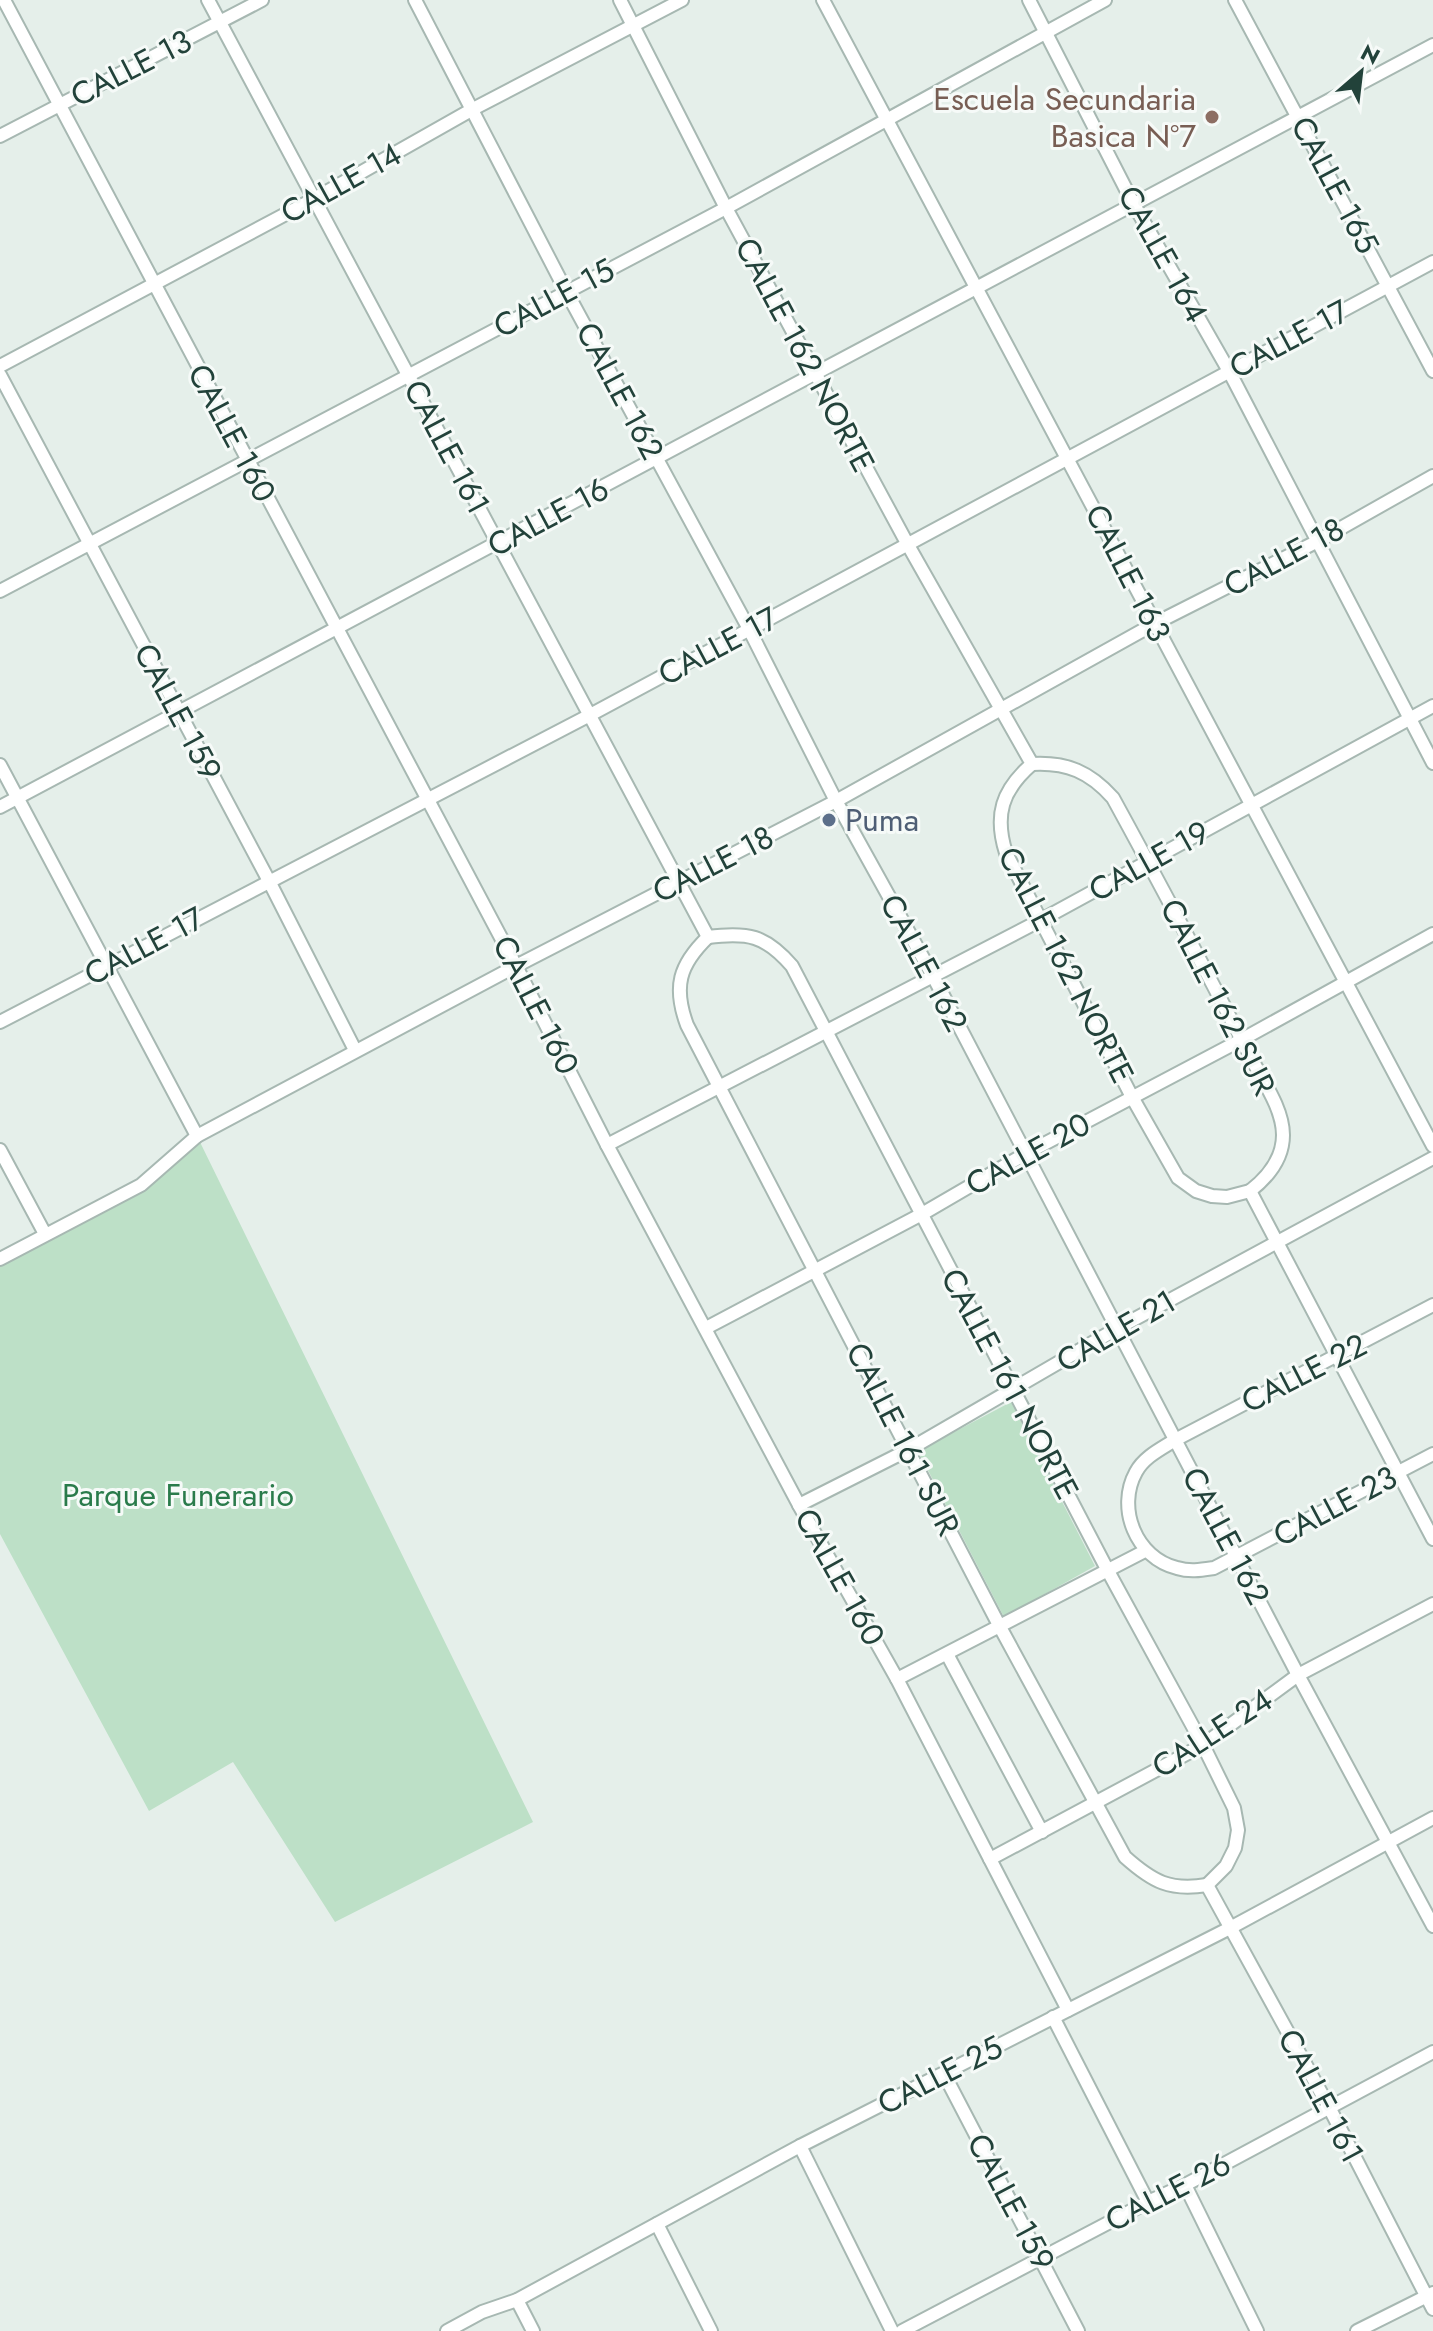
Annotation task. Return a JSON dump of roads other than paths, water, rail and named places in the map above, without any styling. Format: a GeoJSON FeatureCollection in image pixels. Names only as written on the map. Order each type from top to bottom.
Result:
{"type":"FeatureCollection","features":[{"type":"Feature","properties":{"kind":"street","name":"CALLE 160"},"geometry":{"type":"LineString","coordinates":[[4,0],[516,966],[607,1145],[799,1505],[897,1679],[1068,2010]]}},
{"type":"Feature","properties":{"kind":"street","name":"CALLE 161"},"geometry":{"type":"LineString","coordinates":[[208,0],[708,937]]}},
{"type":"Feature","properties":{"kind":"street","name":"CALLE 13"},"geometry":{"type":"LineString","coordinates":[[0,136],[262,0]]}},
{"type":"Feature","properties":{"kind":"street","name":"CALLE 162"},"geometry":{"type":"LineString","coordinates":[[415,0],[566,291],[749,629],[836,801],[933,976],[1298,1675],[1433,1926]]}},
{"type":"Feature","properties":{"kind":"street","name":"CALLE 162 NORTE"},"geometry":{"type":"LineString","coordinates":[[620,0],[726,208],[908,545],[1032,764],[1018,777],[1006,796],[1000,814],[1000,836],[1132,1097],[1178,1178],[1196,1191],[1212,1196],[1227,1197],[1250,1191]]}},
{"type":"Feature","properties":{"kind":"street","name":"CALLE 14"},"geometry":{"type":"LineString","coordinates":[[0,366],[314,199],[473,109],[682,0]]}},
{"type":"Feature","properties":{"kind":"street","name":"CALLE 163"},"geometry":{"type":"LineString","coordinates":[[823,0],[1433,1146]]}},
{"type":"Feature","properties":{"kind":"street","name":"CALLE 164"},"geometry":{"type":"LineString","coordinates":[[1029,0],[1133,203],[1229,371],[1433,763]]}},
{"type":"Feature","properties":{"kind":"street","name":"CALLE 15"},"geometry":{"type":"LineString","coordinates":[[0,591],[726,208],[1105,0]]}},
{"type":"Feature","properties":{"kind":"street","name":"CALLE 165"},"geometry":{"type":"LineString","coordinates":[[1235,0],[1433,371]]}},
{"type":"Feature","properties":{"kind":"street","name":"CALLE 16"},"geometry":{"type":"LineString","coordinates":[[0,807],[1433,45]]}},
{"type":"Feature","properties":{"kind":"street","name":"CALLE 17"},"geometry":{"type":"LineString","coordinates":[[0,1022],[590,715],[1433,262]]}},
{"type":"Feature","properties":{"kind":"street","name":"CALLE 159"},"geometry":{"type":"LineString","coordinates":[[0,375],[269,881],[355,1050]]}},
{"type":"Feature","properties":{"kind":"street","name":"CALLE 18"},"geometry":{"type":"LineString","coordinates":[[0,1259],[141,1185],[197,1136],[355,1050],[836,801],[1154,624],[1318,541],[1433,476]]}},
{"type":"Feature","properties":{"kind":"street","name":"CALLE 19"},"geometry":{"type":"LineString","coordinates":[[607,1145],[1041,920],[1433,706]]}},
{"type":"Feature","properties":{"kind":"street","name":"CALLE 162 SUR"},"geometry":{"type":"LineString","coordinates":[[1032,764],[1068,766],[1099,782],[1113,798],[1281,1118],[1283,1137],[1277,1162],[1265,1180],[1250,1191]]}},
{"type":"Feature","properties":{"kind":"street"},"geometry":{"type":"LineString","coordinates":[[0,765],[197,1136]]}},
{"type":"Feature","properties":{"kind":"street","name":"CALLE 161 NORTE"},"geometry":{"type":"LineString","coordinates":[[708,937],[743,934],[761,939],[779,950],[792,966],[1013,1391],[1203,1745],[1234,1808],[1238,1830],[1235,1848],[1226,1866],[1207,1885]]}},
{"type":"Feature","properties":{"kind":"street","name":"CALLE 20"},"geometry":{"type":"LineString","coordinates":[[706,1328],[922,1214],[1025,1154],[1433,934]]}},
{"type":"Feature","properties":{"kind":"street","name":"CALLE 161 SUR"},"geometry":{"type":"LineString","coordinates":[[708,937],[688,962],[678,986],[679,1003],[719,1088],[1000,1627],[1125,1857],[1142,1873],[1166,1885],[1188,1888],[1207,1885]]}},
{"type":"Feature","properties":{"kind":"street"},"geometry":{"type":"LineString","coordinates":[[0,1150],[45,1234]]}},
{"type":"Feature","properties":{"kind":"street","name":"CALLE 21"},"geometry":{"type":"LineString","coordinates":[[799,1505],[908,1450],[1118,1328],[1433,1158]]}},
{"type":"Feature","properties":{"kind":"street"},"geometry":{"type":"LineString","coordinates":[[1250,1191],[1433,1539]]}},
{"type":"Feature","properties":{"kind":"street","name":"CALLE 22"},"geometry":{"type":"LineString","coordinates":[[1145,1551],[1129,1515],[1128,1491],[1137,1470],[1149,1456],[1433,1305]]}},
{"type":"Feature","properties":{"kind":"street","name":"CALLE 23"},"geometry":{"type":"LineString","coordinates":[[1145,1551],[1158,1561],[1176,1568],[1195,1571],[1214,1568],[1433,1454]]}},
{"type":"Feature","properties":{"kind":"street"},"geometry":{"type":"LineString","coordinates":[[897,1679],[1145,1551]]}},
{"type":"Feature","properties":{"kind":"street","name":"CALLE 24"},"geometry":{"type":"LineString","coordinates":[[990,1859],[1203,1745],[1298,1675],[1433,1604]]}},
{"type":"Feature","properties":{"kind":"street"},"geometry":{"type":"LineString","coordinates":[[947,1654],[1042,1832]]}},
{"type":"Feature","properties":{"kind":"street","name":"CALLE 25"},"geometry":{"type":"LineString","coordinates":[[447,2331],[482,2312],[517,2300],[800,2146],[1230,1928],[1433,1818]]}},
{"type":"Feature","properties":{"kind":"street","name":"CALLE 161"},"geometry":{"type":"LineString","coordinates":[[1207,1885],[1430,2295],[1433,2309]]}},
{"type":"Feature","properties":{"kind":"street"},"geometry":{"type":"LineString","coordinates":[[1053,2017],[1148,2202]]}},
{"type":"Feature","properties":{"kind":"street","name":"CALLE 26"},"geometry":{"type":"LineString","coordinates":[[902,2331],[1330,2109],[1433,2052]]}},
{"type":"Feature","properties":{"kind":"street","name":"CALLE 159"},"geometry":{"type":"LineString","coordinates":[[944,2074],[1078,2331]]}},
{"type":"Feature","properties":{"kind":"street"},"geometry":{"type":"LineString","coordinates":[[800,2146],[892,2331]]}},
{"type":"Feature","properties":{"kind":"street"},"geometry":{"type":"LineString","coordinates":[[1185,2185],[1257,2331]]}},
{"type":"Feature","properties":{"kind":"street"},"geometry":{"type":"LineString","coordinates":[[657,2224],[711,2331]]}},
{"type":"Feature","properties":{"kind":"street"},"geometry":{"type":"LineString","coordinates":[[1357,2331],[1430,2295]]}},
{"type":"Feature","properties":{"kind":"street"},"geometry":{"type":"LineString","coordinates":[[517,2300],[533,2331]]}},
{"type":"Feature","properties":{"kind":"place","name":"Escuela Secundaria Basica Nº7"},"geometry":{"type":"Point","coordinates":[1212,117]}},
{"type":"Feature","properties":{"kind":"place","name":"Puma"},"geometry":{"type":"Point","coordinates":[829,820]}},
{"type":"Feature","properties":{"kind":"park label","name":"Parque Funerario"},"geometry":{"type":"Point","coordinates":[178,1495]}}]}
